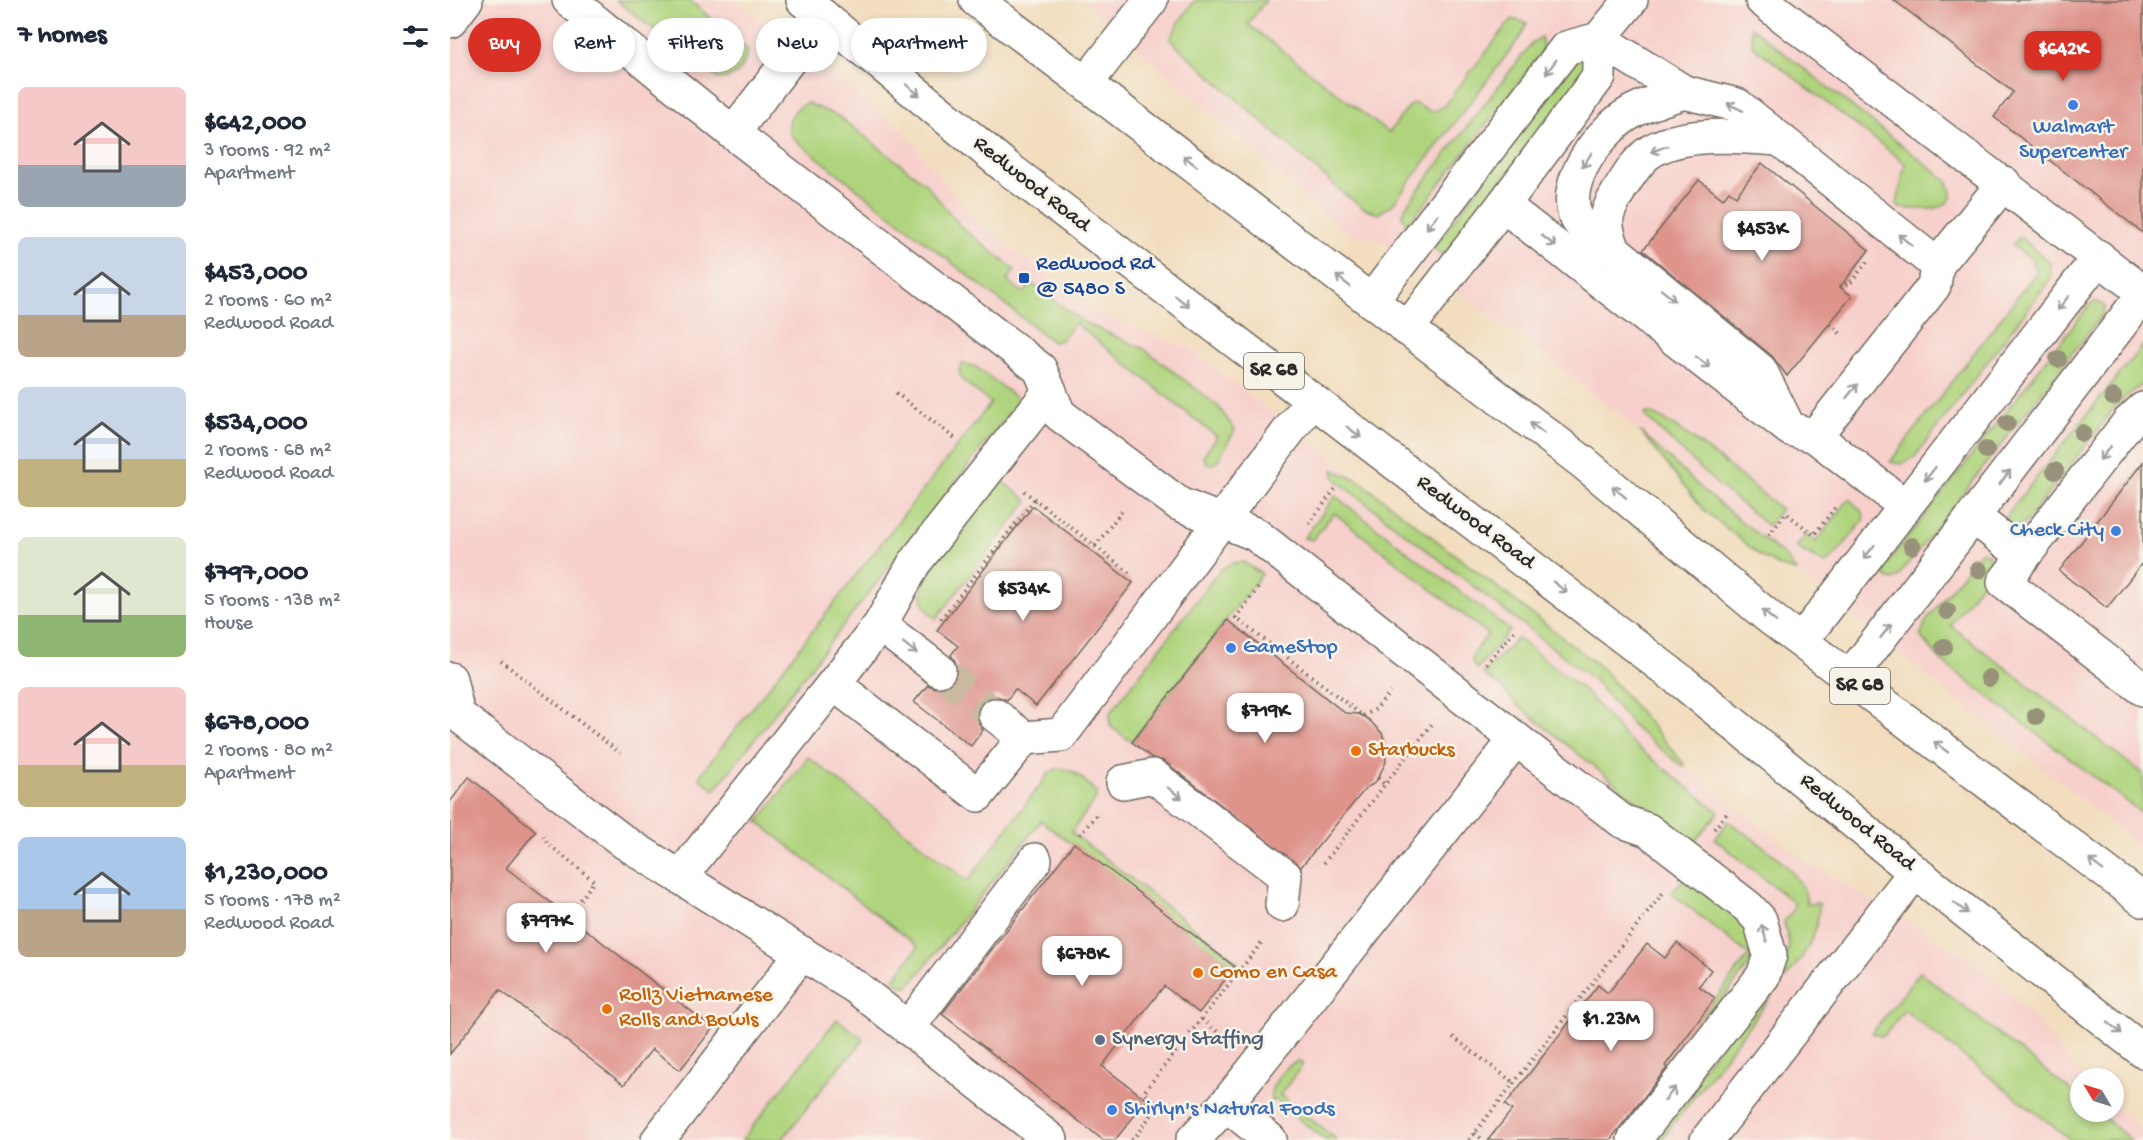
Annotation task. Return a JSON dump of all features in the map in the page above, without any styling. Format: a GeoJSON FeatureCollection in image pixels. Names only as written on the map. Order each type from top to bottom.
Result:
{"type":"FeatureCollection","features":[{"type":"Feature","properties":{"kind":"main road"},"geometry":{"type":"LineString","coordinates":[[450,21],[466,0]]}},
{"type":"Feature","properties":{"kind":"main road"},"geometry":{"type":"LineString","coordinates":[[569,0],[733,133],[1040,369],[1059,414],[1179,504],[1255,534],[1622,821],[1648,830],[1748,907],[1760,920],[1770,955],[1763,976],[1634,1140]]}},
{"type":"Feature","properties":{"kind":"main road","name":"SR 68"},"geometry":{"type":"LineString","coordinates":[[976,0],[1087,82],[1584,463],[1801,641],[2143,900]]}},
{"type":"Feature","properties":{"kind":"main road"},"geometry":{"type":"LineString","coordinates":[[1087,82],[1151,0]]}},
{"type":"Feature","properties":{"kind":"main road"},"geometry":{"type":"LineString","coordinates":[[1371,301],[1566,48],[1599,39],[1631,0]]}},
{"type":"Feature","properties":{"kind":"main road"},"geometry":{"type":"LineString","coordinates":[[1761,0],[2004,183],[2143,293],[1975,518],[1850,677]]}},
{"type":"Feature","properties":{"kind":"main road"},"geometry":{"type":"LineString","coordinates":[[733,133],[813,8]]}},
{"type":"Feature","properties":{"kind":"main road","name":"Redwood Road"},"geometry":{"type":"LineString","coordinates":[[813,8],[1005,166],[1685,684],[1915,872],[2143,1051]]}},
{"type":"Feature","properties":{"kind":"main road"},"geometry":{"type":"LineString","coordinates":[[1599,39],[1684,92],[1737,105],[1937,266]]}},
{"type":"Feature","properties":{"kind":"main road"},"geometry":{"type":"LineString","coordinates":[[1599,39],[1624,72],[1633,94],[1632,112]]}},
{"type":"Feature","properties":{"kind":"main road"},"geometry":{"type":"LineString","coordinates":[[1407,329],[1599,76],[1599,39]]}},
{"type":"Feature","properties":{"kind":"main road"},"geometry":{"type":"LineString","coordinates":[[1684,92],[1632,112],[1613,127],[1589,155],[1572,189],[1571,202],[1577,220],[1760,370],[1802,432]]}},
{"type":"Feature","properties":{"kind":"main road"},"geometry":{"type":"LineString","coordinates":[[1614,250],[1605,218],[1629,175],[1648,153],[1682,140],[1716,135],[1779,139]]}},
{"type":"Feature","properties":{"kind":"main road"},"geometry":{"type":"LineString","coordinates":[[1802,432],[1934,286],[1937,266],[2004,183]]}},
{"type":"Feature","properties":{"kind":"main road"},"geometry":{"type":"LineString","coordinates":[[1503,205],[1802,432],[1905,506]]}},
{"type":"Feature","properties":{"kind":"main road"},"geometry":{"type":"LineString","coordinates":[[1801,641],[2099,257]]}},
{"type":"Feature","properties":{"kind":"main road"},"geometry":{"type":"LineString","coordinates":[[680,877],[880,625],[915,562],[1050,391]]}},
{"type":"Feature","properties":{"kind":"main road"},"geometry":{"type":"LineString","coordinates":[[995,715],[1024,738],[1061,735],[1167,597],[1219,521],[1312,400]]}},
{"type":"Feature","properties":{"kind":"main road"},"geometry":{"type":"LineString","coordinates":[[2143,409],[2129,422],[2004,582],[2143,689]]}},
{"type":"Feature","properties":{"kind":"main road"},"geometry":{"type":"LineString","coordinates":[[1975,518],[2024,556]]}},
{"type":"Feature","properties":{"kind":"main road"},"geometry":{"type":"LineString","coordinates":[[880,625],[939,670]]}},
{"type":"Feature","properties":{"kind":"main road"},"geometry":{"type":"LineString","coordinates":[[450,679],[454,714],[624,842],[857,988],[1051,1140]]}},
{"type":"Feature","properties":{"kind":"main road"},"geometry":{"type":"LineString","coordinates":[[834,684],[978,795],[1024,738]]}},
{"type":"Feature","properties":{"kind":"main road"},"geometry":{"type":"LineString","coordinates":[[1193,1140],[1226,1104],[1515,739]]}},
{"type":"Feature","properties":{"kind":"main road"},"geometry":{"type":"LineString","coordinates":[[1123,782],[1152,776],[1275,869],[1284,876],[1282,905]]}},
{"type":"Feature","properties":{"kind":"main road"},"geometry":{"type":"LineString","coordinates":[[908,1028],[1035,860]]}},
{"type":"Feature","properties":{"kind":"main road"},"geometry":{"type":"LineString","coordinates":[[1707,1140],[1915,872]]}},
{"type":"Feature","properties":{"kind":"main road"},"geometry":{"type":"LineString","coordinates":[[658,1140],[802,953]]}},
{"type":"Feature","properties":{"kind":"main road"},"geometry":{"type":"LineString","coordinates":[[1226,1104],[1270,1140]]}},
{"type":"Feature","properties":{"kind":"path"},"geometry":{"type":"LineString","coordinates":[[896,393],[960,442]]}},
{"type":"Feature","properties":{"kind":"path"},"geometry":{"type":"LineString","coordinates":[[1018,487],[1132,575]]}},
{"type":"Feature","properties":{"kind":"path"},"geometry":{"type":"LineString","coordinates":[[1307,526],[1335,489]]}},
{"type":"Feature","properties":{"kind":"path"},"geometry":{"type":"LineString","coordinates":[[940,621],[1035,500]]}},
{"type":"Feature","properties":{"kind":"path"},"geometry":{"type":"LineString","coordinates":[[1769,535],[1786,513],[1814,535],[1838,503]]}},
{"type":"Feature","properties":{"kind":"path"},"geometry":{"type":"LineString","coordinates":[[1261,584],[1236,618],[1363,716]]}},
{"type":"Feature","properties":{"kind":"path"},"geometry":{"type":"LineString","coordinates":[[1480,671],[1517,628]]}},
{"type":"Feature","properties":{"kind":"path"},"geometry":{"type":"LineString","coordinates":[[501,661],[620,753]]}},
{"type":"Feature","properties":{"kind":"path"},"geometry":{"type":"LineString","coordinates":[[1323,864],[1438,717]]}},
{"type":"Feature","properties":{"kind":"path"},"geometry":{"type":"LineString","coordinates":[[1378,778],[1385,784]]}},
{"type":"Feature","properties":{"kind":"path"},"geometry":{"type":"LineString","coordinates":[[539,827],[547,843],[594,881],[572,912]]}},
{"type":"Feature","properties":{"kind":"path"},"geometry":{"type":"LineString","coordinates":[[1469,1140],[1664,892]]}},
{"type":"Feature","properties":{"kind":"path"},"geometry":{"type":"LineString","coordinates":[[1132,1140],[1159,1105],[1144,1092],[1267,936]]}},
{"type":"Feature","properties":{"kind":"path"},"geometry":{"type":"LineString","coordinates":[[1453,1037],[1514,1083]]}},
{"type":"Feature","properties":{"kind":"path"},"geometry":{"type":"LineString","coordinates":[[1475,1133],[1483,1140]]}},
{"type":"Feature","properties":{"kind":"shaded area"},"geometry":{"type":"Polygon","coordinates":[[[450,0],[735,0],[758,18],[756,18],[756,72],[828,72],[901,129],[972,217],[1092,311],[1190,349],[1602,668],[1690,771],[1807,863],[1960,953],[1985,971],[2027,1010],[2075,1068],[2070,1068],[2070,1122],[2124,1122],[2124,1114],[2143,1130],[2143,1140],[450,1140],[450,0]]]}},
{"type":"Feature","properties":{"kind":"shaded area"},"geometry":{"type":"Polygon","coordinates":[[[1083,0],[2143,0],[2143,848],[1796,571],[1781,567],[1761,556],[1712,517],[1640,431],[1510,328],[1380,240],[1352,235],[1339,227],[1083,0]]]}},
{"type":"Feature","properties":{"kind":"green space"},"geometry":{"type":"Polygon","coordinates":[[[616,0],[689,0],[710,18],[647,18],[647,24],[616,0]]]}},
{"type":"Feature","properties":{"kind":"green space"},"geometry":{"type":"Polygon","coordinates":[[[1195,0],[1266,0],[1248,24],[1389,133],[1413,103],[1432,112],[1443,107],[1512,19],[1527,23],[1521,36],[1392,205],[1378,214],[1365,209],[1343,193],[1170,40],[1179,22],[1195,0]]]}},
{"type":"Feature","properties":{"kind":"green space"},"geometry":{"type":"Polygon","coordinates":[[[1751,27],[1946,180],[1952,191],[1946,204],[1932,209],[1900,208],[1897,205],[1905,163],[1752,45],[1751,27]]]}},
{"type":"Feature","properties":{"kind":"green space"},"geometry":{"type":"Polygon","coordinates":[[[1541,37],[1543,46],[1540,55],[1419,211],[1406,224],[1402,215],[1406,206],[1532,43],[1541,37]]]}},
{"type":"Feature","properties":{"kind":"green space"},"geometry":{"type":"Polygon","coordinates":[[[744,47],[748,50],[744,62],[744,47]]]}},
{"type":"Feature","properties":{"kind":"green space"},"geometry":{"type":"Polygon","coordinates":[[[1579,56],[1589,67],[1447,251],[1441,255],[1433,247],[1579,56]]]}},
{"type":"Feature","properties":{"kind":"green space"},"geometry":{"type":"Polygon","coordinates":[[[709,72],[738,72],[730,77],[717,78],[709,72]]]}},
{"type":"Feature","properties":{"kind":"green space"},"geometry":{"type":"Polygon","coordinates":[[[807,103],[838,116],[925,183],[962,228],[1015,270],[1007,281],[1024,293],[1032,284],[1083,322],[1144,349],[1218,406],[1235,430],[1216,463],[1207,464],[1203,456],[1217,437],[1075,323],[1060,341],[1053,342],[794,139],[789,123],[793,113],[807,103]]]}},
{"type":"Feature","properties":{"kind":"green space"},"geometry":{"type":"Polygon","coordinates":[[[2020,237],[2050,263],[2051,278],[1914,458],[1901,464],[1890,462],[2038,270],[2032,264],[2034,261],[2012,245],[2020,237]]]}},
{"type":"Feature","properties":{"kind":"green space"},"geometry":{"type":"Polygon","coordinates":[[[2095,301],[2105,306],[2102,315],[1897,578],[1893,580],[1887,578],[1882,573],[1883,569],[2090,304],[2095,301]]]}},
{"type":"Feature","properties":{"kind":"green space"},"geometry":{"type":"Polygon","coordinates":[[[2143,345],[2143,384],[2120,401],[2026,522],[2018,527],[2009,525],[2006,519],[2008,513],[2143,345]]]}},
{"type":"Feature","properties":{"kind":"green space"},"geometry":{"type":"Polygon","coordinates":[[[963,363],[976,367],[1019,400],[715,790],[699,778],[703,771],[991,403],[962,380],[959,370],[963,363]]]}},
{"type":"Feature","properties":{"kind":"green space"},"geometry":{"type":"Polygon","coordinates":[[[1647,413],[1674,426],[1693,439],[1781,509],[1768,526],[1718,485],[1644,415],[1647,413]]]}},
{"type":"Feature","properties":{"kind":"green space"},"geometry":{"type":"Polygon","coordinates":[[[1640,431],[1706,493],[1786,557],[1796,571],[1781,567],[1761,556],[1704,510],[1640,431]]]}},
{"type":"Feature","properties":{"kind":"green space"},"geometry":{"type":"Polygon","coordinates":[[[1333,470],[1358,480],[1602,668],[1685,765],[1682,766],[1637,730],[1594,680],[1335,479],[1333,470]]]}},
{"type":"Feature","properties":{"kind":"green space"},"geometry":{"type":"Polygon","coordinates":[[[999,479],[1028,501],[936,619],[923,600],[922,591],[925,580],[942,551],[999,479]]]}},
{"type":"Feature","properties":{"kind":"green space"},"geometry":{"type":"Polygon","coordinates":[[[1335,496],[1510,630],[1477,669],[1473,665],[1473,656],[1488,634],[1334,513],[1312,540],[1304,538],[1335,496]]]}},
{"type":"Feature","properties":{"kind":"green space"},"geometry":{"type":"Polygon","coordinates":[[[1849,499],[1863,512],[1864,520],[1834,557],[1824,564],[1796,547],[1806,535],[1816,542],[1849,499]]]}},
{"type":"Feature","properties":{"kind":"green space"},"geometry":{"type":"Polygon","coordinates":[[[1981,551],[1989,555],[1990,572],[1950,625],[2143,774],[2143,814],[1941,661],[1920,636],[1926,621],[1981,551]]]}},
{"type":"Feature","properties":{"kind":"green space"},"geometry":{"type":"Polygon","coordinates":[[[1243,562],[1262,574],[1132,742],[1110,726],[1110,713],[1220,570],[1232,563],[1243,562]]]}},
{"type":"Feature","properties":{"kind":"green space"},"geometry":{"type":"Polygon","coordinates":[[[1517,638],[1586,692],[1627,739],[1719,812],[1692,845],[1516,704],[1501,687],[1483,674],[1517,638]]]}},
{"type":"Feature","properties":{"kind":"green space"},"geometry":{"type":"Polygon","coordinates":[[[808,757],[968,881],[1049,773],[1062,769],[1075,773],[1097,793],[1096,799],[1071,832],[1238,962],[1235,967],[1041,821],[909,986],[902,986],[894,979],[918,947],[758,822],[808,757]]]}},
{"type":"Feature","properties":{"kind":"green space"},"geometry":{"type":"Polygon","coordinates":[[[1728,821],[1788,868],[1798,879],[1807,904],[1819,903],[1817,924],[1802,957],[1661,1140],[1647,1140],[1786,960],[1789,944],[1784,922],[1794,909],[1794,903],[1715,839],[1728,821]]]}},
{"type":"Feature","properties":{"kind":"green space"},"geometry":{"type":"Polygon","coordinates":[[[1686,876],[1734,916],[1751,941],[1752,954],[1747,968],[1668,1068],[1665,1066],[1749,955],[1671,893],[1686,876]]]}},
{"type":"Feature","properties":{"kind":"green space"},"geometry":{"type":"Polygon","coordinates":[[[1920,972],[2070,1090],[2070,1122],[2109,1122],[2131,1140],[2071,1140],[1904,1010],[1885,1035],[1881,1037],[1872,1033],[1920,972]]]}},
{"type":"Feature","properties":{"kind":"green space"},"geometry":{"type":"Polygon","coordinates":[[[837,1019],[862,1038],[862,1042],[849,1058],[847,1057],[784,1137],[784,1140],[742,1140],[837,1019]]]}},
{"type":"Feature","properties":{"kind":"green space"},"geometry":{"type":"Polygon","coordinates":[[[1298,1061],[1303,1064],[1280,1095],[1337,1140],[1325,1140],[1275,1100],[1271,1101],[1272,1089],[1278,1077],[1298,1061]]]}},
{"type":"Feature","properties":{"kind":"building","name":"Walmart Supercenter"},"geometry":{"type":"Polygon","coordinates":[[[1894,0],[2143,0],[2143,233],[1994,117],[2013,92],[1894,0]]]}},
{"type":"Feature","properties":{"kind":"building"},"geometry":{"type":"Polygon","coordinates":[[[1762,163],[1869,250],[1840,287],[1852,296],[1787,376],[1772,356],[1643,250],[1699,180],[1723,199],[1729,191],[1736,196],[1762,163]]]}},
{"type":"Feature","properties":{"kind":"building","name":"Check City"},"geometry":{"type":"Polygon","coordinates":[[[2143,462],[2143,562],[2107,608],[2059,571],[2143,462]]]}},
{"type":"Feature","properties":{"kind":"building"},"geometry":{"type":"Polygon","coordinates":[[[1033,506],[1133,583],[1036,706],[1015,689],[1007,700],[997,696],[981,703],[976,713],[983,730],[971,746],[914,702],[928,685],[936,688],[946,687],[954,681],[958,672],[951,655],[958,646],[937,630],[1033,506]]]}},
{"type":"Feature","properties":{"kind":"building"},"geometry":{"type":"Polygon","coordinates":[[[1228,620],[1345,713],[1359,714],[1368,719],[1382,733],[1385,742],[1386,762],[1375,783],[1366,788],[1301,867],[1164,761],[1152,758],[1132,742],[1228,620]]]}},
{"type":"Feature","properties":{"kind":"building"},"geometry":{"type":"Polygon","coordinates":[[[469,777],[536,831],[506,868],[713,1028],[680,1070],[652,1049],[624,1085],[500,990],[450,1054],[450,802],[469,777]]]}},
{"type":"Feature","properties":{"kind":"building"},"geometry":{"type":"Polygon","coordinates":[[[1074,843],[1235,967],[1199,1013],[1164,986],[1102,1066],[1147,1100],[1115,1140],[1103,1140],[942,1014],[1074,843]]]}},
{"type":"Feature","properties":{"kind":"building"},"geometry":{"type":"Polygon","coordinates":[[[1677,943],[1711,970],[1699,986],[1715,998],[1665,1066],[1667,1068],[1610,1140],[1488,1140],[1512,1110],[1505,1105],[1598,985],[1608,993],[1647,944],[1665,958],[1677,943]]]}},
{"type":"Feature","properties":{"kind":"tunnel"},"geometry":{"type":"LineString","coordinates":[[939,670],[995,715]]}},
{"type":"Feature","properties":{"kind":"place","name":"Walmart Supercenter"},"geometry":{"type":"Point","coordinates":[2073,105]}},
{"type":"Feature","properties":{"kind":"place","name":"Redwood Rd @ 5480 S"},"geometry":{"type":"Point","coordinates":[1024,278]}},
{"type":"Feature","properties":{"kind":"place","name":"Check City"},"geometry":{"type":"Point","coordinates":[2116,531]}},
{"type":"Feature","properties":{"kind":"place","name":"GameStop"},"geometry":{"type":"Point","coordinates":[1231,648]}},
{"type":"Feature","properties":{"kind":"place","name":"Starbucks"},"geometry":{"type":"Point","coordinates":[1356,751]}},
{"type":"Feature","properties":{"kind":"place","name":"Como en Casa"},"geometry":{"type":"Point","coordinates":[1198,973]}},
{"type":"Feature","properties":{"kind":"place","name":"Rollz Vietnamese Rolls and Bowls"},"geometry":{"type":"Point","coordinates":[607,1009]}},
{"type":"Feature","properties":{"kind":"place","name":"Synergy Staffing"},"geometry":{"type":"Point","coordinates":[1100,1040]}},
{"type":"Feature","properties":{"kind":"place","name":"Shirlyn's Natural Foods"},"geometry":{"type":"Point","coordinates":[1112,1110]}}]}
